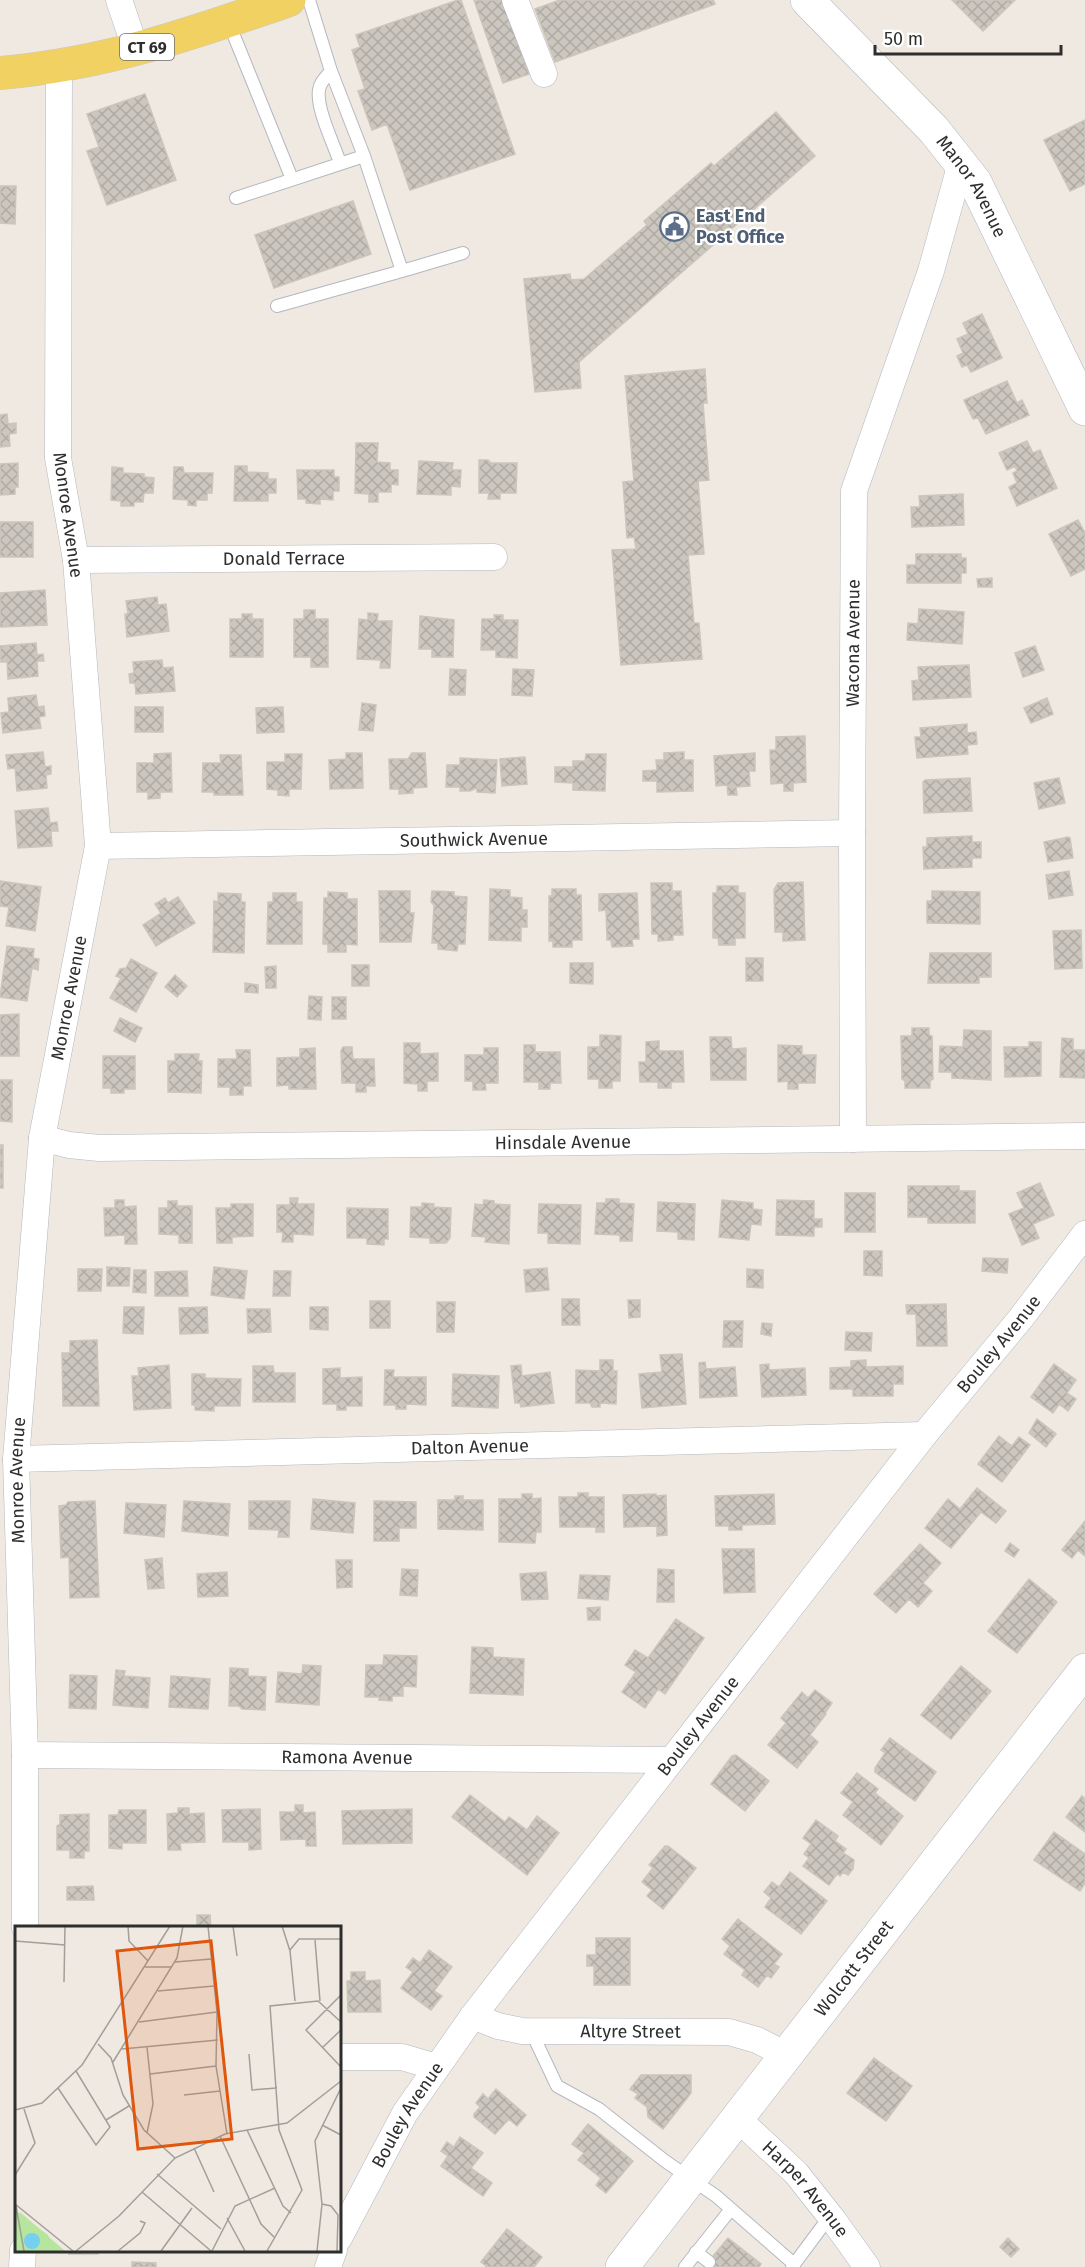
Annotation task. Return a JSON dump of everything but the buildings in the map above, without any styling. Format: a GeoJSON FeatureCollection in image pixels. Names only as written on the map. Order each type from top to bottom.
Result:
{"type":"FeatureCollection","features":[{"type":"Feature","properties":{"kind":"main road","name":"CT 69"},"geometry":{"type":"LineString","coordinates":[[0,73],[58,67],[136,50],[289,0]]}},
{"type":"Feature","properties":{"kind":"main road","name":"Manor Avenue"},"geometry":{"type":"LineString","coordinates":[[807,0],[898,91],[962,163],[987,204],[1085,409]]}},
{"type":"Feature","properties":{"kind":"main road","name":"Wolcott Street"},"geometry":{"type":"LineString","coordinates":[[626,2265],[691,2177],[1085,1670]]}},
{"type":"Feature","properties":{"kind":"street"},"geometry":{"type":"LineString","coordinates":[[119,0],[136,50]]}},
{"type":"Feature","properties":{"kind":"street"},"geometry":{"type":"LineString","coordinates":[[514,0],[544,74]]}},
{"type":"Feature","properties":{"kind":"street","name":"Monroe Avenue"},"geometry":{"type":"LineString","coordinates":[[25,1926],[25,1755],[16,1459],[42,1138],[98,846],[76,560],[58,458],[58,67]]}},
{"type":"Feature","properties":{"kind":"street","name":"Wacona Avenue"},"geometry":{"type":"LineString","coordinates":[[853,1139],[854,491],[932,271],[962,163]]}},
{"type":"Feature","properties":{"kind":"street","name":"Donald Terrace"},"geometry":{"type":"LineString","coordinates":[[76,560],[494,557]]}},
{"type":"Feature","properties":{"kind":"street","name":"Southwick Avenue"},"geometry":{"type":"LineString","coordinates":[[98,846],[852,833]]}},
{"type":"Feature","properties":{"kind":"street","name":"Hinsdale Avenue"},"geometry":{"type":"LineString","coordinates":[[42,1138],[69,1145],[99,1148],[1085,1136]]}},
{"type":"Feature","properties":{"kind":"street","name":"Bouley Avenue"},"geometry":{"type":"LineString","coordinates":[[340,2236],[393,2134],[436,2067],[473,2016],[924,1435],[1021,1318],[1085,1234]]}},
{"type":"Feature","properties":{"kind":"street","name":"Dalton Avenue"},"geometry":{"type":"LineString","coordinates":[[16,1459],[924,1435]]}},
{"type":"Feature","properties":{"kind":"street","name":"Ramona Avenue"},"geometry":{"type":"LineString","coordinates":[[25,1755],[671,1760]]}},
{"type":"Feature","properties":{"kind":"street","name":"Altyre Street"},"geometry":{"type":"LineString","coordinates":[[473,2016],[498,2026],[531,2031],[729,2032],[757,2040],[786,2055]]}},
{"type":"Feature","properties":{"kind":"street"},"geometry":{"type":"LineString","coordinates":[[340,2057],[393,2056],[436,2067]]}},
{"type":"Feature","properties":{"kind":"street","name":"Harper Avenue"},"geometry":{"type":"LineString","coordinates":[[737,2118],[796,2173],[867,2267]]}},
{"type":"Feature","properties":{"kind":"street"},"geometry":{"type":"LineString","coordinates":[[328,2267],[333,2252]]}},
{"type":"Feature","properties":{"kind":"lane"},"geometry":{"type":"LineString","coordinates":[[309,0],[331,70],[364,156],[402,271]]}},
{"type":"Feature","properties":{"kind":"lane"},"geometry":{"type":"LineString","coordinates":[[228,21],[291,179]]}},
{"type":"Feature","properties":{"kind":"lane"},"geometry":{"type":"LineString","coordinates":[[331,70],[322,81],[319,103],[340,163]]}},
{"type":"Feature","properties":{"kind":"lane"},"geometry":{"type":"LineString","coordinates":[[236,198],[364,156]]}},
{"type":"Feature","properties":{"kind":"lane"},"geometry":{"type":"LineString","coordinates":[[277,306],[463,253]]}},
{"type":"Feature","properties":{"kind":"lane"},"geometry":{"type":"LineString","coordinates":[[531,2031],[557,2086],[599,2109],[665,2161],[691,2177],[731,2209],[793,2265],[830,2216]]}},
{"type":"Feature","properties":{"kind":"lane"},"geometry":{"type":"LineString","coordinates":[[686,2267],[731,2209]]}},
{"type":"Feature","properties":{"kind":"lane"},"geometry":{"type":"LineString","coordinates":[[696,2252],[710,2262]]}},
{"type":"Feature","properties":{"kind":"place","name":"East End Post Office"},"geometry":{"type":"Point","coordinates":[675,226]}}]}
